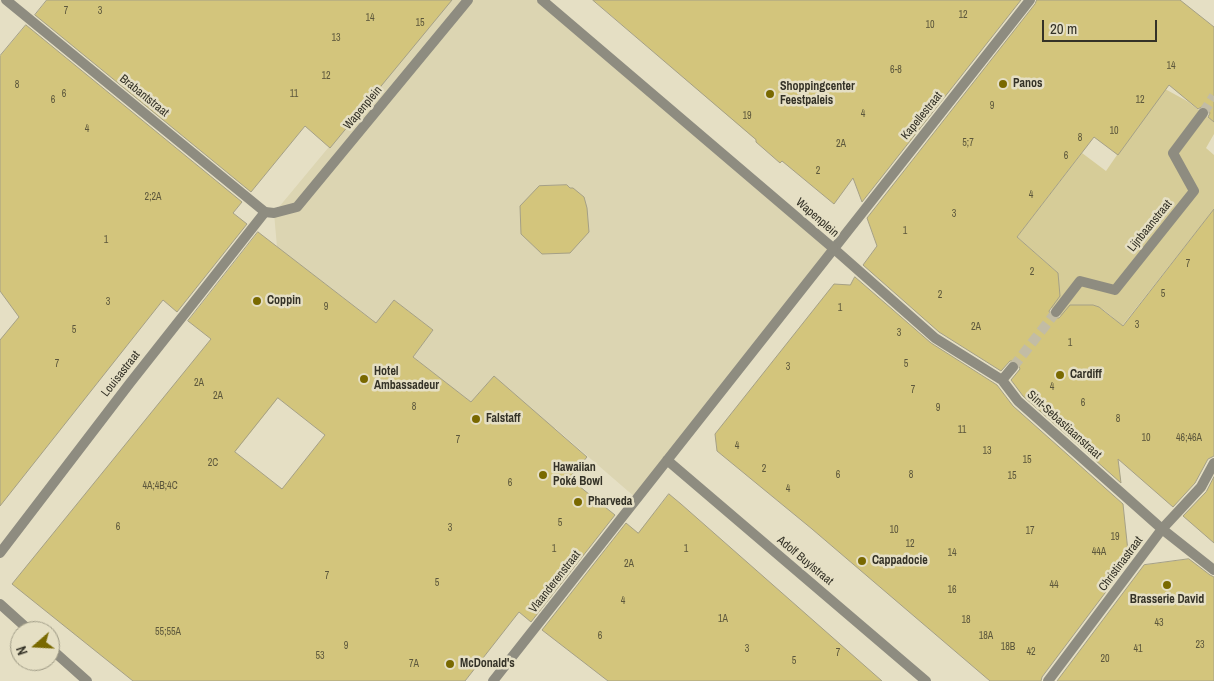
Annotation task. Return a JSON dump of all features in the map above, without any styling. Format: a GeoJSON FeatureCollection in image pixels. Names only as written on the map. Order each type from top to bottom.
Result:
{"type":"FeatureCollection","features":[{"type":"Feature","properties":{"kind":"street","name":"Brabantstraat"},"geometry":{"type":"LineString","coordinates":[[6,0],[265,212]]}},
{"type":"Feature","properties":{"kind":"street","name":"Wapenplein"},"geometry":{"type":"LineString","coordinates":[[265,212],[274,214],[297,207],[468,0]]}},
{"type":"Feature","properties":{"kind":"street","name":"Wapenplein"},"geometry":{"type":"LineString","coordinates":[[542,0],[833,248],[636,498]]}},
{"type":"Feature","properties":{"kind":"street","name":"Kapellestraat"},"geometry":{"type":"LineString","coordinates":[[833,248],[1030,0]]}},
{"type":"Feature","properties":{"kind":"street","name":"Lijnbaanstraat"},"geometry":{"type":"LineString","coordinates":[[1056,312],[1080,281],[1115,290],[1194,192],[1173,153],[1202,113]]}},
{"type":"Feature","properties":{"kind":"street","name":"Louisastraat"},"geometry":{"type":"LineString","coordinates":[[0,553],[130,383],[265,212]]}},
{"type":"Feature","properties":{"kind":"street","name":"Sint-Sebastiaanstraat"},"geometry":{"type":"LineString","coordinates":[[833,248],[935,338],[1002,380],[1018,401],[1162,529],[1214,570]]}},
{"type":"Feature","properties":{"kind":"street"},"geometry":{"type":"LineString","coordinates":[[1002,380],[1013,367]]}},
{"type":"Feature","properties":{"kind":"street","name":"Adolf Buylstraat"},"geometry":{"type":"LineString","coordinates":[[667,460],[926,681]]}},
{"type":"Feature","properties":{"kind":"street","name":"Christinastraat"},"geometry":{"type":"LineString","coordinates":[[1048,681],[1162,529],[1201,487],[1214,463]]}},
{"type":"Feature","properties":{"kind":"street","name":"Vlaanderenstraat"},"geometry":{"type":"LineString","coordinates":[[493,681],[636,498]]}},
{"type":"Feature","properties":{"kind":"street"},"geometry":{"type":"LineString","coordinates":[[0,604],[19,621]]}},
{"type":"Feature","properties":{"kind":"street"},"geometry":{"type":"LineString","coordinates":[[60,657],[87,681]]}},
{"type":"Feature","properties":{"kind":"shaded area"},"geometry":{"type":"Polygon","coordinates":[[[451,0],[542,0],[833,248],[636,498],[555,428],[538,450],[529,443],[545,421],[494,376],[471,402],[413,357],[433,330],[394,300],[373,327],[373,320],[277,247],[274,213],[451,0]]]}},
{"type":"Feature","properties":{"kind":"shaded area"},"geometry":{"type":"Polygon","coordinates":[[[1165,89],[1187,101],[1214,122],[1214,134],[1206,148],[1214,155],[1214,209],[1122,326],[1099,307],[1090,305],[1073,326],[1042,300],[1058,274],[1017,237],[1082,153],[1106,171],[1117,155],[1114,151],[1121,150],[1165,89]]]}},
{"type":"Feature","properties":{"kind":"building"},"geometry":{"type":"Polygon","coordinates":[[[47,0],[452,0],[330,148],[305,126],[251,192],[35,15],[47,0]]]}},
{"type":"Feature","properties":{"kind":"building","name":"Shoppingcenter Feestpaleis"},"geometry":{"type":"Polygon","coordinates":[[[593,0],[1021,0],[862,202],[853,178],[834,204],[782,161],[780,163],[756,140],[593,0]]]}},
{"type":"Feature","properties":{"kind":"building"},"geometry":{"type":"Polygon","coordinates":[[[1037,0],[1180,0],[1214,27],[1214,122],[1208,117],[1210,113],[1207,108],[1203,106],[1198,109],[1169,85],[1118,155],[1094,137],[1017,237],[1058,273],[1060,296],[1049,311],[1051,317],[1059,318],[1070,305],[1093,305],[1099,307],[1123,326],[1214,209],[1214,456],[1208,459],[1195,483],[1173,507],[1118,459],[1121,483],[1023,396],[1011,380],[1020,369],[1017,361],[1010,361],[1001,371],[939,332],[863,265],[877,246],[867,218],[1037,0]]]}},
{"type":"Feature","properties":{"kind":"building"},"geometry":{"type":"Polygon","coordinates":[[[26,25],[242,202],[233,213],[247,224],[177,312],[163,300],[0,506],[0,340],[19,317],[0,291],[0,56],[26,25]]]}},
{"type":"Feature","properties":{"kind":"building"},"geometry":{"type":"Polygon","coordinates":[[[567,185],[584,197],[589,232],[570,253],[542,254],[521,234],[520,206],[539,186],[567,185]]]}},
{"type":"Feature","properties":{"kind":"building"},"geometry":{"type":"Polygon","coordinates":[[[258,232],[376,323],[394,300],[433,330],[413,357],[471,402],[494,376],[587,457],[569,478],[615,515],[531,622],[519,612],[465,681],[133,681],[12,584],[211,339],[188,321],[258,232]],[[278,398],[235,452],[282,489],[325,435],[278,398]]]}},
{"type":"Feature","properties":{"kind":"building"},"geometry":{"type":"Polygon","coordinates":[[[855,277],[931,343],[997,385],[1013,406],[1123,504],[1129,561],[1042,677],[1041,681],[990,681],[812,529],[717,451],[715,434],[834,284],[850,285],[855,277]]]}},
{"type":"Feature","properties":{"kind":"building"},"geometry":{"type":"Polygon","coordinates":[[[1214,477],[1214,543],[1183,516],[1206,492],[1214,477]]]}},
{"type":"Feature","properties":{"kind":"building"},"geometry":{"type":"Polygon","coordinates":[[[669,494],[882,681],[608,681],[542,630],[626,523],[638,533],[669,494]]]}},
{"type":"Feature","properties":{"kind":"building"},"geometry":{"type":"Polygon","coordinates":[[[1189,559],[1214,577],[1214,681],[1057,681],[1144,565],[1189,559]]]}},
{"type":"Feature","properties":{"kind":"tunnel"},"geometry":{"type":"LineString","coordinates":[[1203,113],[1214,96]]}},
{"type":"Feature","properties":{"kind":"tunnel"},"geometry":{"type":"LineString","coordinates":[[1013,367],[1056,312]]}},
{"type":"Feature","properties":{"kind":"place","name":"Panos"},"geometry":{"type":"Point","coordinates":[1003,84]}},
{"type":"Feature","properties":{"kind":"place","name":"Shoppingcenter Feestpaleis"},"geometry":{"type":"Point","coordinates":[770,94]}},
{"type":"Feature","properties":{"kind":"place","name":"Coppin"},"geometry":{"type":"Point","coordinates":[257,301]}},
{"type":"Feature","properties":{"kind":"place","name":"Cardiff"},"geometry":{"type":"Point","coordinates":[1060,375]}},
{"type":"Feature","properties":{"kind":"place","name":"Hotel Ambassadeur"},"geometry":{"type":"Point","coordinates":[364,379]}},
{"type":"Feature","properties":{"kind":"place","name":"Falstaff"},"geometry":{"type":"Point","coordinates":[476,419]}},
{"type":"Feature","properties":{"kind":"place","name":"Hawaiian Poké Bowl"},"geometry":{"type":"Point","coordinates":[543,475]}},
{"type":"Feature","properties":{"kind":"place","name":"Pharveda"},"geometry":{"type":"Point","coordinates":[578,502]}},
{"type":"Feature","properties":{"kind":"place","name":"Cappadocie"},"geometry":{"type":"Point","coordinates":[862,561]}},
{"type":"Feature","properties":{"kind":"place","name":"Brasserie David"},"geometry":{"type":"Point","coordinates":[1167,585]}},
{"type":"Feature","properties":{"kind":"place","name":"McDonald's"},"geometry":{"type":"Point","coordinates":[450,664]}}]}
